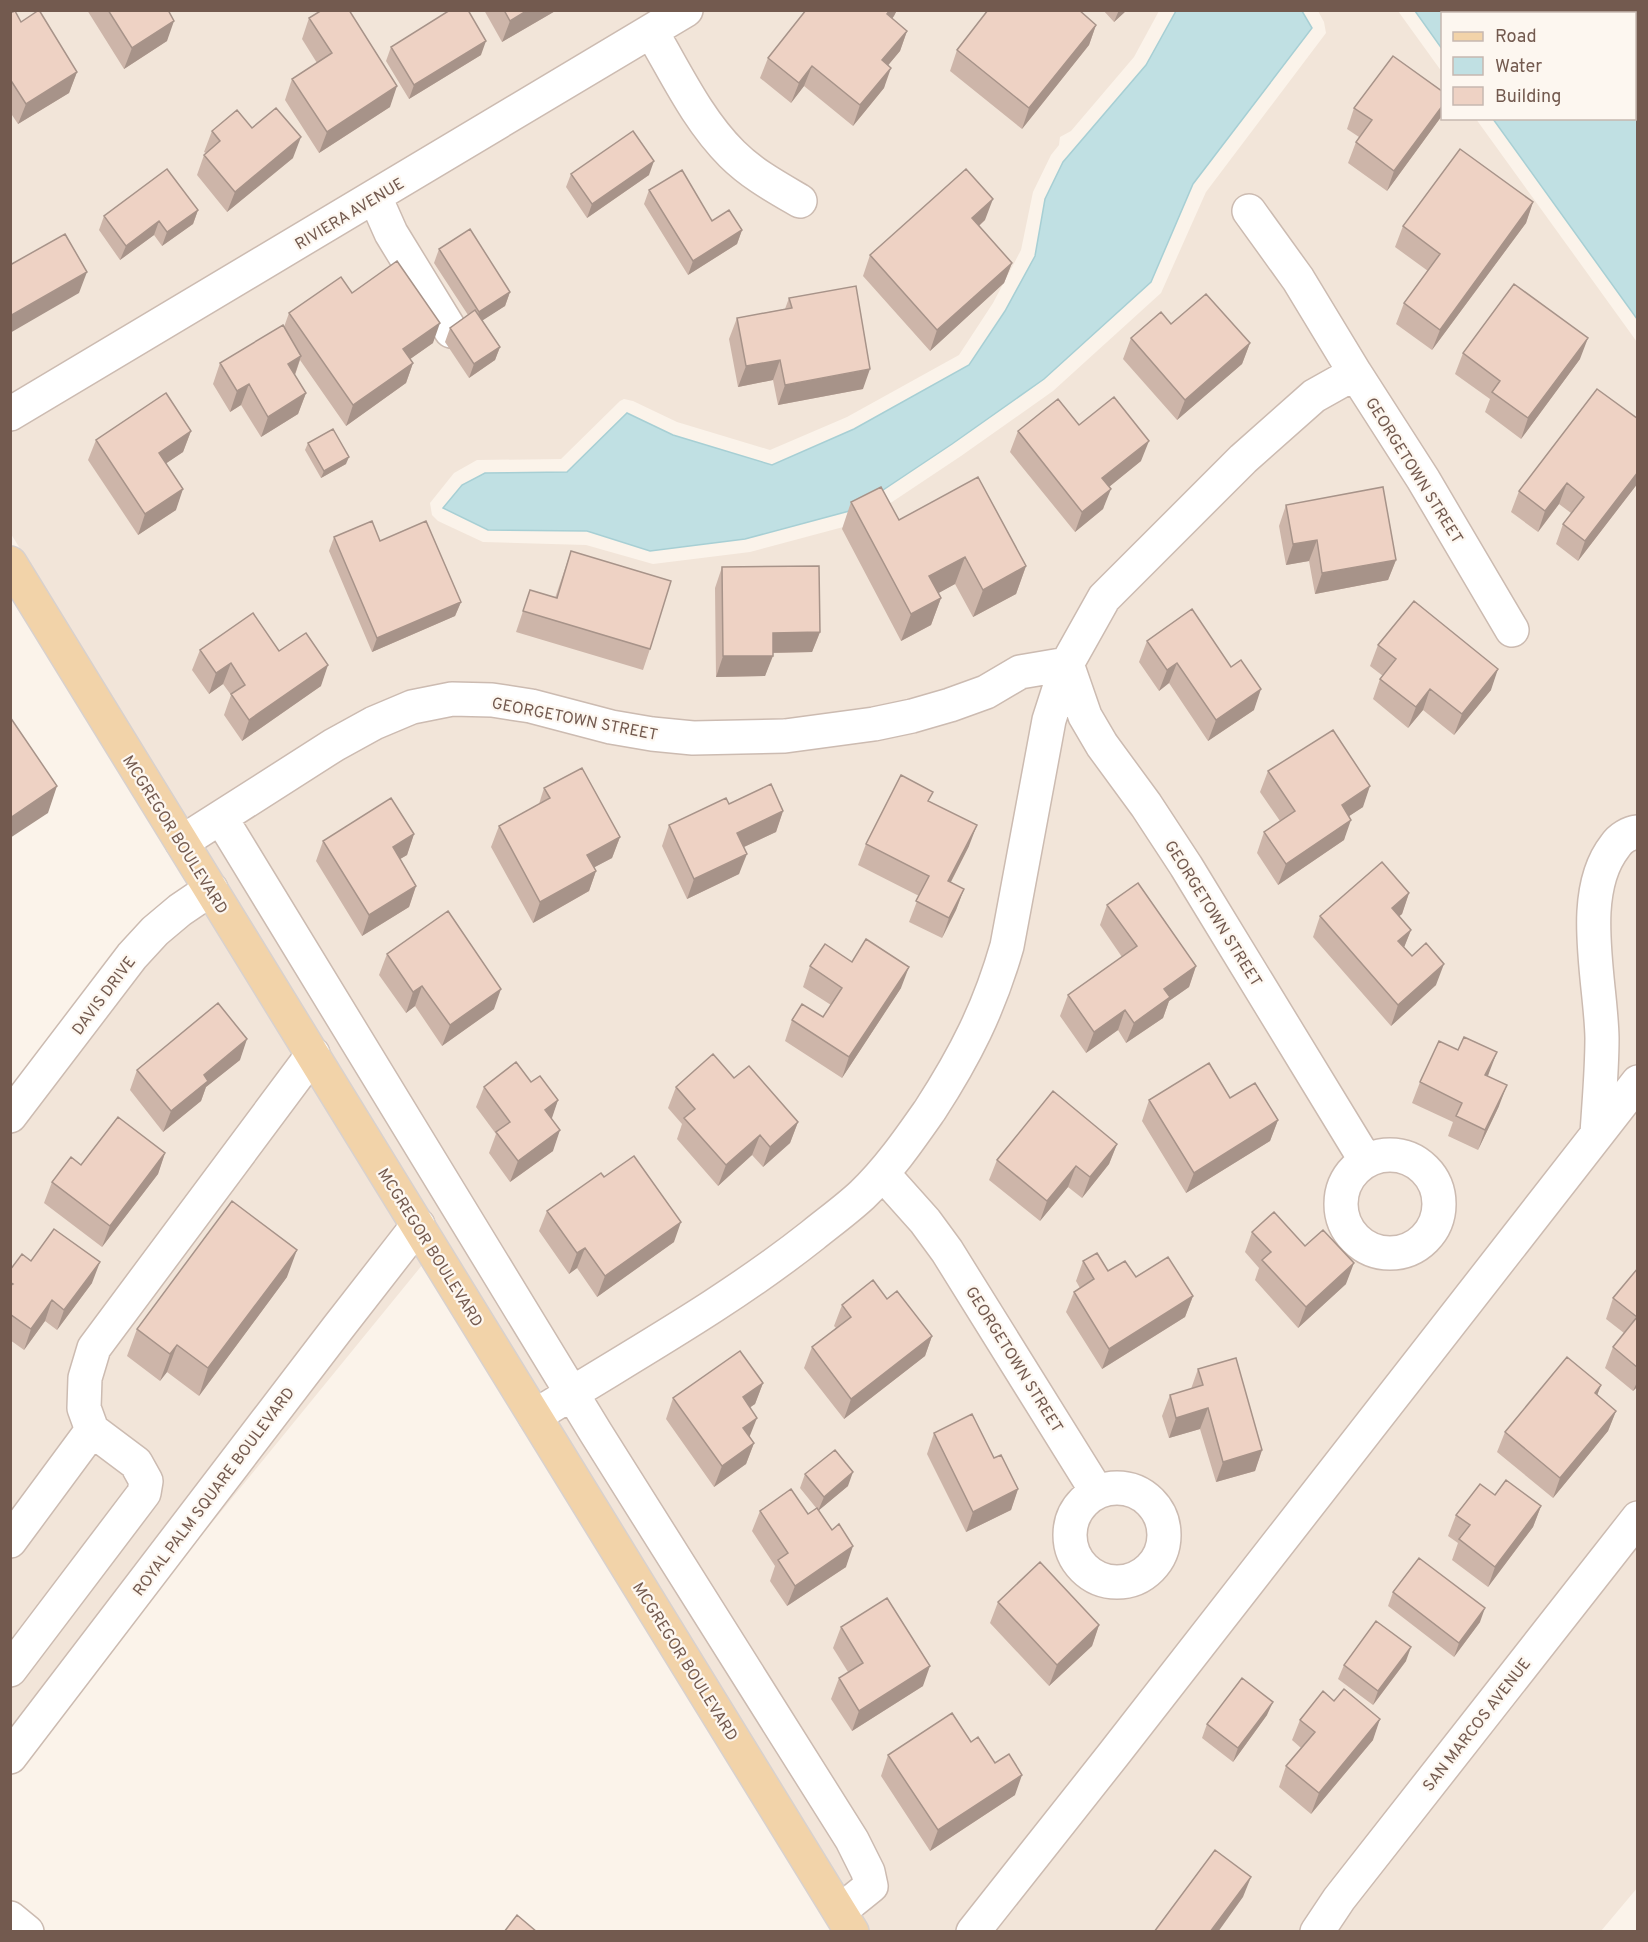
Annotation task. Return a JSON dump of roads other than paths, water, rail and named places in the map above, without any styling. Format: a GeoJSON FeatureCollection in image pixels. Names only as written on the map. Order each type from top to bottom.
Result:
{"type":"FeatureCollection","features":[{"type":"Feature","properties":{"kind":"main road","name":"MCGREGOR BOULEVARD"},"geometry":{"type":"LineString","coordinates":[[10,563],[846,1921]]}},
{"type":"Feature","properties":{"kind":"street","name":"RIVIERA AVENUE"},"geometry":{"type":"LineString","coordinates":[[10,414],[686,10]]}},
{"type":"Feature","properties":{"kind":"street"},"geometry":{"type":"LineString","coordinates":[[651,31],[706,124],[733,155],[764,180],[800,201]]}},
{"type":"Feature","properties":{"kind":"street"},"geometry":{"type":"LineString","coordinates":[[375,197],[391,233],[451,331]]}},
{"type":"Feature","properties":{"kind":"street","name":"GEORGETOWN STREET"},"geometry":{"type":"LineString","coordinates":[[1249,211],[1298,279],[1354,373],[1423,479],[1512,630]]}},
{"type":"Feature","properties":{"kind":"street"},"geometry":{"type":"LineString","coordinates":[[535,1416],[679,1330],[773,1267],[861,1196],[906,1146],[947,1084],[983,1018],[996,983],[1007,946],[1049,720],[1067,664],[1104,598],[1243,459],[1314,396],[1354,373]]}},
{"type":"Feature","properties":{"kind":"street","name":"GEORGETOWN STREET"},"geometry":{"type":"LineString","coordinates":[[182,842],[334,745],[374,723],[412,707],[452,699],[492,700],[531,706],[611,727],[693,738],[785,736],[874,724],[912,716],[986,692],[1020,672],[1067,664],[1086,716],[1102,746],[1146,805],[1186,866],[1366,1161]]}},
{"type":"Feature","properties":{"kind":"street"},"geometry":{"type":"LineString","coordinates":[[221,818],[572,1393],[852,1840],[868,1872],[871,1886],[846,1921]]}},
{"type":"Feature","properties":{"kind":"street"},"geometry":{"type":"LineString","coordinates":[[1597,1134],[1602,1036],[1594,919],[1596,887],[1606,857],[1618,842],[1631,833],[1638,832]]}},
{"type":"Feature","properties":{"kind":"street","name":"DAVIS DRIVE"},"geometry":{"type":"LineString","coordinates":[[10,1116],[132,956],[180,910],[210,889]]}},
{"type":"Feature","properties":{"kind":"street"},"geometry":{"type":"LineString","coordinates":[[10,1670],[144,1493],[146,1480],[136,1463],[92,1430],[84,1408],[85,1378],[94,1348],[313,1054]]}},
{"type":"Feature","properties":{"kind":"street"},"geometry":{"type":"LineString","coordinates":[[973,1932],[1638,1082]]}},
{"type":"Feature","properties":{"kind":"street","name":"GEORGETOWN STREET"},"geometry":{"type":"LineString","coordinates":[[883,1174],[925,1221],[947,1251],[1097,1492]]}},
{"type":"Feature","properties":{"kind":"street","name":"ROYAL PALM SQUARE BOULEVARD"},"geometry":{"type":"LineString","coordinates":[[10,1757],[418,1226]]}},
{"type":"Feature","properties":{"kind":"street"},"geometry":{"type":"LineString","coordinates":[[10,1541],[92,1430]]}},
{"type":"Feature","properties":{"kind":"street","name":"SAN MARCOS AVENUE"},"geometry":{"type":"LineString","coordinates":[[1317,1932],[1347,1889],[1638,1518]]}},
{"type":"Feature","properties":{"kind":"street"},"geometry":{"type":"LineString","coordinates":[[10,1918],[27,1932]]}},
{"type":"Feature","properties":{"kind":"water"},"geometry":{"type":"Polygon","coordinates":[[[1176,11],[1302,11],[1312,28],[1193,184],[1151,282],[1044,379],[952,444],[853,510],[745,539],[650,551],[587,531],[488,530],[443,508],[462,485],[485,473],[567,472],[627,413],[673,435],[772,465],[854,429],[969,365],[1005,311],[1035,256],[1045,199],[1063,162],[1146,65],[1176,11]]]}},
{"type":"Feature","properties":{"kind":"water"},"geometry":{"type":"Polygon","coordinates":[[[1415,11],[1637,11],[1637,319],[1494,120],[1636,120],[1636,12],[1441,12],[1441,48],[1415,11]]]}}]}
